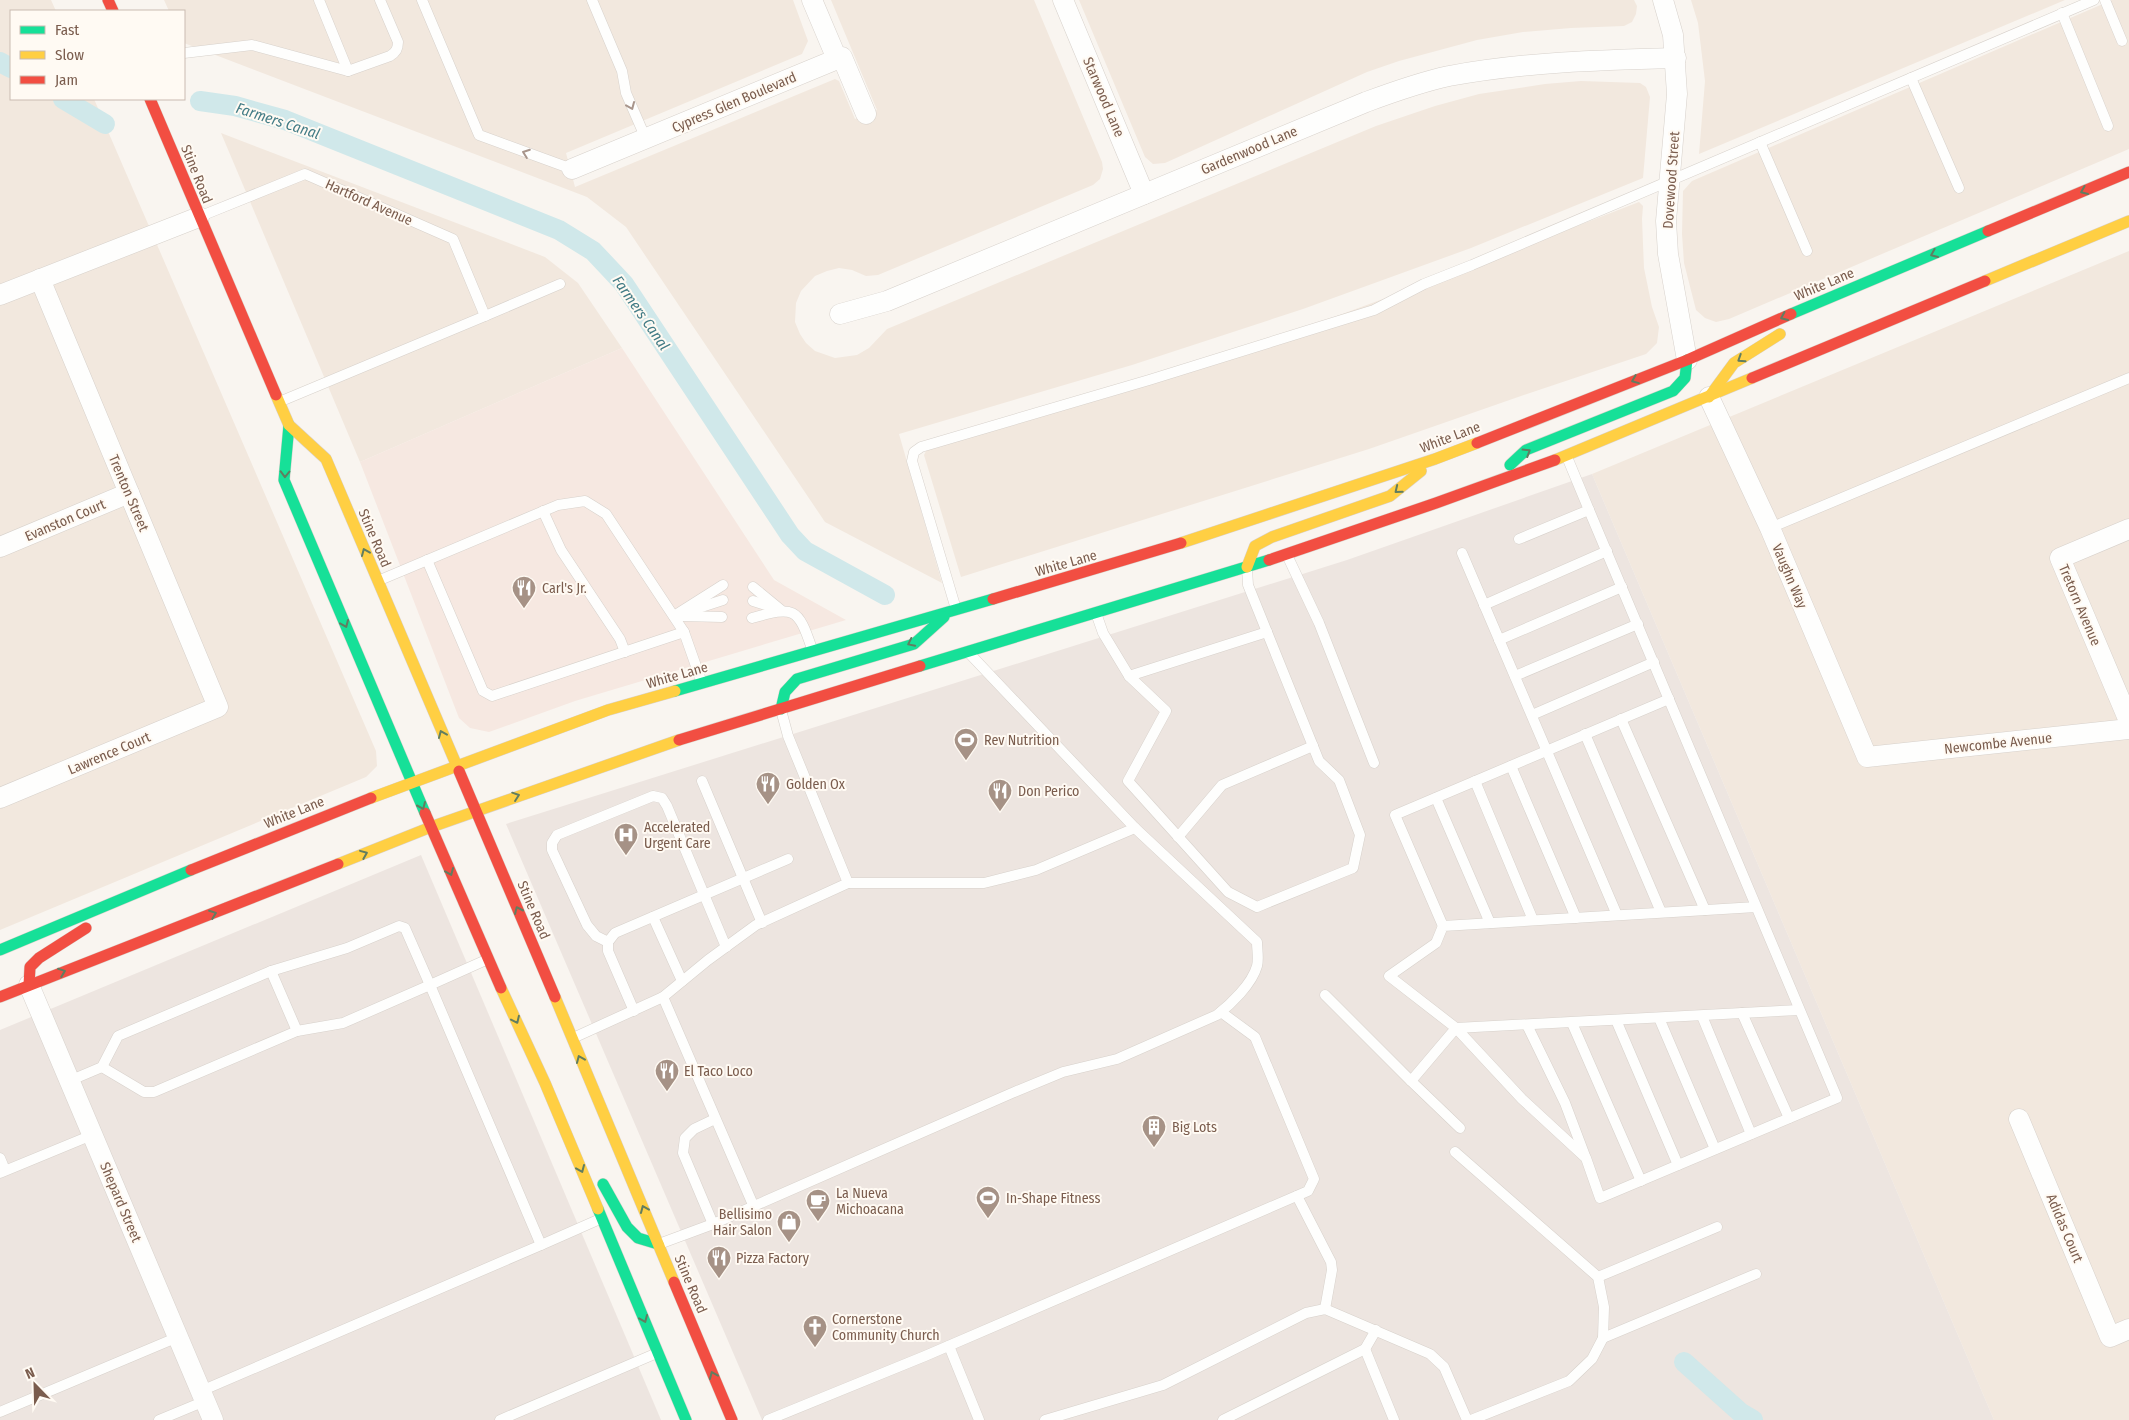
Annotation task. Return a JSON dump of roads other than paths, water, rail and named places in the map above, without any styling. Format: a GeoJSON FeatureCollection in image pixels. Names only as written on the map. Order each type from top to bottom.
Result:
{"type":"FeatureCollection","features":[{"type":"Feature","properties":{"kind":"main road","name":"Stine Road"},"geometry":{"type":"LineString","coordinates":[[150,100],[289,425],[326,459],[732,1420]]}},
{"type":"Feature","properties":{"kind":"main road","name":"White Lane"},"geometry":{"type":"LineString","coordinates":[[0,950],[411,782],[608,710],[952,611],[1252,521],[1435,459],[1687,360],[1856,286],[2129,172]]}},
{"type":"Feature","properties":{"kind":"main road"},"geometry":{"type":"LineString","coordinates":[[0,997],[431,827],[642,752],[1247,567],[1566,456],[2129,220]]}},
{"type":"Feature","properties":{"kind":"main road"},"geometry":{"type":"LineString","coordinates":[[1709,397],[1734,364],[1856,286]]}},
{"type":"Feature","properties":{"kind":"main road"},"geometry":{"type":"LineString","coordinates":[[1490,483],[1526,450],[1673,391],[1683,383],[1688,371],[1687,360]]}},
{"type":"Feature","properties":{"kind":"main road"},"geometry":{"type":"LineString","coordinates":[[289,425],[284,480],[411,782],[487,959],[544,1083],[686,1418]]}},
{"type":"Feature","properties":{"kind":"main road"},"geometry":{"type":"LineString","coordinates":[[1247,567],[1255,546],[1272,537],[1390,496],[1435,459]]}},
{"type":"Feature","properties":{"kind":"main road"},"geometry":{"type":"LineString","coordinates":[[781,709],[785,692],[797,679],[914,644],[952,611]]}},
{"type":"Feature","properties":{"kind":"main road"},"geometry":{"type":"LineString","coordinates":[[29,985],[30,967],[39,958],[148,888]]}},
{"type":"Feature","properties":{"kind":"main road"},"geometry":{"type":"LineString","coordinates":[[544,1083],[627,1227],[638,1238],[658,1244]]}},
{"type":"Feature","properties":{"kind":"street"},"geometry":{"type":"LineString","coordinates":[[812,0],[836,59],[842,57],[866,114]]}},
{"type":"Feature","properties":{"kind":"street","name":"Starwood Lane"},"geometry":{"type":"LineString","coordinates":[[1064,0],[1144,194]]}},
{"type":"Feature","properties":{"kind":"street","name":"Dovewood Street"},"geometry":{"type":"LineString","coordinates":[[1663,0],[1676,58],[1678,94],[1666,221],[1668,254],[1687,360]]}},
{"type":"Feature","properties":{"kind":"street","name":"Gardenwood Lane"},"geometry":{"type":"LineString","coordinates":[[840,314],[887,301],[1402,88],[1448,76],[1561,63],[1676,58]]}},
{"type":"Feature","properties":{"kind":"street","name":"Cypress Glen Boulevard"},"geometry":{"type":"LineString","coordinates":[[572,169],[836,59]]}},
{"type":"Feature","properties":{"kind":"street","name":"Hartford Avenue"},"geometry":{"type":"LineString","coordinates":[[0,295],[199,217]]}},
{"type":"Feature","properties":{"kind":"street","name":"Trenton Street"},"geometry":{"type":"LineString","coordinates":[[40,279],[218,708]]}},
{"type":"Feature","properties":{"kind":"street","name":"Vaughn Way"},"geometry":{"type":"LineString","coordinates":[[1709,397],[1770,528],[1868,757]]}},
{"type":"Feature","properties":{"kind":"street","name":"Evanston Court"},"geometry":{"type":"LineString","coordinates":[[0,547],[129,493]]}},
{"type":"Feature","properties":{"kind":"street","name":"Tretorn Avenue"},"geometry":{"type":"LineString","coordinates":[[2129,529],[2060,558],[2129,721]]}},
{"type":"Feature","properties":{"kind":"street","name":"Lawrence Court"},"geometry":{"type":"LineString","coordinates":[[0,798],[218,708]]}},
{"type":"Feature","properties":{"kind":"street","name":"Newcombe Avenue"},"geometry":{"type":"LineString","coordinates":[[1868,757],[2129,729]]}},
{"type":"Feature","properties":{"kind":"street","name":"Shepard Street"},"geometry":{"type":"LineString","coordinates":[[29,985],[213,1420]]}},
{"type":"Feature","properties":{"kind":"street","name":"Adidas Court"},"geometry":{"type":"LineString","coordinates":[[2019,1119],[2110,1337],[2129,1329]]}},
{"type":"Feature","properties":{"kind":"lane"},"geometry":{"type":"LineString","coordinates":[[319,0],[348,71]]}},
{"type":"Feature","properties":{"kind":"lane"},"geometry":{"type":"LineString","coordinates":[[185,53],[252,44],[348,71],[390,56],[396,52],[398,42],[380,0]]}},
{"type":"Feature","properties":{"kind":"lane"},"geometry":{"type":"LineString","coordinates":[[422,0],[478,135],[572,169]]}},
{"type":"Feature","properties":{"kind":"lane"},"geometry":{"type":"LineString","coordinates":[[592,0],[622,71],[626,93],[646,138]]}},
{"type":"Feature","properties":{"kind":"lane"},"geometry":{"type":"LineString","coordinates":[[952,611],[912,461],[914,452],[921,447],[1149,380],[1374,310],[1424,284],[2094,0]]}},
{"type":"Feature","properties":{"kind":"lane"},"geometry":{"type":"LineString","coordinates":[[2105,0],[2122,41]]}},
{"type":"Feature","properties":{"kind":"lane"},"geometry":{"type":"LineString","coordinates":[[2062,14],[2108,126]]}},
{"type":"Feature","properties":{"kind":"lane"},"geometry":{"type":"LineString","coordinates":[[1911,78],[1959,188]]}},
{"type":"Feature","properties":{"kind":"lane"},"geometry":{"type":"LineString","coordinates":[[1760,142],[1807,251]]}},
{"type":"Feature","properties":{"kind":"lane","name":"Hartford Avenue"},"geometry":{"type":"LineString","coordinates":[[199,217],[305,174],[453,238],[485,316]]}},
{"type":"Feature","properties":{"kind":"lane"},"geometry":{"type":"LineString","coordinates":[[278,402],[560,284]]}},
{"type":"Feature","properties":{"kind":"lane"},"geometry":{"type":"LineString","coordinates":[[1770,528],[2129,378]]}},
{"type":"Feature","properties":{"kind":"lane"},"geometry":{"type":"LineString","coordinates":[[1527,1025],[1565,1103],[1600,1198],[1837,1098],[1566,456]]}},
{"type":"Feature","properties":{"kind":"lane"},"geometry":{"type":"LineString","coordinates":[[377,581],[558,505],[585,502],[606,514],[674,616],[684,632],[702,684]]}},
{"type":"Feature","properties":{"kind":"lane"},"geometry":{"type":"LineString","coordinates":[[1519,539],[1589,510]]}},
{"type":"Feature","properties":{"kind":"lane"},"geometry":{"type":"LineString","coordinates":[[543,511],[560,550],[620,639],[625,652]]}},
{"type":"Feature","properties":{"kind":"lane"},"geometry":{"type":"LineString","coordinates":[[1484,604],[1607,551]]}},
{"type":"Feature","properties":{"kind":"lane"},"geometry":{"type":"LineString","coordinates":[[1462,553],[1617,915]]}},
{"type":"Feature","properties":{"kind":"lane"},"geometry":{"type":"LineString","coordinates":[[1286,554],[1319,623],[1374,763]]}},
{"type":"Feature","properties":{"kind":"lane"},"geometry":{"type":"LineString","coordinates":[[426,560],[483,691],[492,696],[684,632]]}},
{"type":"Feature","properties":{"kind":"lane"},"geometry":{"type":"LineString","coordinates":[[1096,613],[1103,633],[1129,676],[1166,711],[1128,781],[1228,892],[1257,907],[1353,868],[1360,835],[1339,780],[1319,761],[1248,585],[1247,567]]}},
{"type":"Feature","properties":{"kind":"lane"},"geometry":{"type":"LineString","coordinates":[[674,616],[723,585]]}},
{"type":"Feature","properties":{"kind":"lane"},"geometry":{"type":"LineString","coordinates":[[753,587],[781,610]]}},
{"type":"Feature","properties":{"kind":"lane"},"geometry":{"type":"LineString","coordinates":[[1500,640],[1622,587]]}},
{"type":"Feature","properties":{"kind":"lane"},"geometry":{"type":"LineString","coordinates":[[674,616],[723,600]]}},
{"type":"Feature","properties":{"kind":"lane"},"geometry":{"type":"LineString","coordinates":[[753,601],[798,616],[804,624],[812,651]]}},
{"type":"Feature","properties":{"kind":"lane"},"geometry":{"type":"LineString","coordinates":[[752,618],[781,610]]}},
{"type":"Feature","properties":{"kind":"lane"},"geometry":{"type":"LineString","coordinates":[[674,616],[722,617]]}},
{"type":"Feature","properties":{"kind":"lane"},"geometry":{"type":"LineString","coordinates":[[1515,676],[1638,624]]}},
{"type":"Feature","properties":{"kind":"lane"},"geometry":{"type":"LineString","coordinates":[[1129,676],[1267,632]]}},
{"type":"Feature","properties":{"kind":"lane"},"geometry":{"type":"LineString","coordinates":[[658,1244],[714,1224],[1063,1072],[1117,1059],[1217,1015],[1241,993],[1257,967],[1257,942],[1135,828],[968,653]]}},
{"type":"Feature","properties":{"kind":"lane"},"geometry":{"type":"LineString","coordinates":[[1532,715],[1654,662]]}},
{"type":"Feature","properties":{"kind":"lane"},"geometry":{"type":"LineString","coordinates":[[1586,1158],[1522,1099],[1456,1028],[1389,976],[1436,943],[1443,926],[1395,816],[1669,699]]}},
{"type":"Feature","properties":{"kind":"lane"},"geometry":{"type":"LineString","coordinates":[[781,709],[788,736],[848,883]]}},
{"type":"Feature","properties":{"kind":"lane"},"geometry":{"type":"LineString","coordinates":[[1621,719],[1705,910]]}},
{"type":"Feature","properties":{"kind":"lane"},"geometry":{"type":"LineString","coordinates":[[1585,734],[1661,912]]}},
{"type":"Feature","properties":{"kind":"lane"},"geometry":{"type":"LineString","coordinates":[[1178,837],[1222,785],[1313,746]]}},
{"type":"Feature","properties":{"kind":"lane"},"geometry":{"type":"LineString","coordinates":[[1511,766],[1576,918]]}},
{"type":"Feature","properties":{"kind":"lane"},"geometry":{"type":"LineString","coordinates":[[702,781],[762,922]]}},
{"type":"Feature","properties":{"kind":"lane"},"geometry":{"type":"LineString","coordinates":[[1475,781],[1533,920]]}},
{"type":"Feature","properties":{"kind":"lane"},"geometry":{"type":"LineString","coordinates":[[608,942],[596,936],[587,925],[552,850],[552,843],[558,835],[653,796],[662,798],[667,806],[726,947]]}},
{"type":"Feature","properties":{"kind":"lane"},"geometry":{"type":"LineString","coordinates":[[1436,798],[1490,923]]}},
{"type":"Feature","properties":{"kind":"lane"},"geometry":{"type":"LineString","coordinates":[[572,1039],[663,997],[726,947],[762,922],[848,883],[984,883],[1036,870],[1135,828]]}},
{"type":"Feature","properties":{"kind":"lane"},"geometry":{"type":"LineString","coordinates":[[634,1011],[608,951],[608,942],[615,933],[788,859]]}},
{"type":"Feature","properties":{"kind":"lane"},"geometry":{"type":"LineString","coordinates":[[1443,926],[1756,907]]}},
{"type":"Feature","properties":{"kind":"lane"},"geometry":{"type":"LineString","coordinates":[[653,917],[682,982]]}},
{"type":"Feature","properties":{"kind":"lane"},"geometry":{"type":"LineString","coordinates":[[70,1081],[102,1067],[118,1036],[271,971],[347,948],[402,926],[430,985],[541,1245]]}},
{"type":"Feature","properties":{"kind":"lane"},"geometry":{"type":"LineString","coordinates":[[102,1067],[149,1093],[297,1031],[343,1023],[487,959]]}},
{"type":"Feature","properties":{"kind":"lane"},"geometry":{"type":"LineString","coordinates":[[271,971],[297,1031]]}},
{"type":"Feature","properties":{"kind":"lane"},"geometry":{"type":"LineString","coordinates":[[1325,995],[1460,1128]]}},
{"type":"Feature","properties":{"kind":"lane"},"geometry":{"type":"LineString","coordinates":[[663,997],[754,1207]]}},
{"type":"Feature","properties":{"kind":"lane"},"geometry":{"type":"LineString","coordinates":[[1412,1081],[1456,1028],[1799,1010]]}},
{"type":"Feature","properties":{"kind":"lane"},"geometry":{"type":"LineString","coordinates":[[768,1420],[949,1346],[1308,1190],[1314,1179],[1255,1038],[1221,1012]]}},
{"type":"Feature","properties":{"kind":"lane"},"geometry":{"type":"LineString","coordinates":[[1742,1013],[1789,1118]]}},
{"type":"Feature","properties":{"kind":"lane"},"geometry":{"type":"LineString","coordinates":[[1702,1016],[1751,1134]]}},
{"type":"Feature","properties":{"kind":"lane"},"geometry":{"type":"LineString","coordinates":[[1659,1018],[1715,1149]]}},
{"type":"Feature","properties":{"kind":"lane"},"geometry":{"type":"LineString","coordinates":[[1616,1020],[1678,1165]]}},
{"type":"Feature","properties":{"kind":"lane"},"geometry":{"type":"LineString","coordinates":[[1572,1022],[1641,1181]]}},
{"type":"Feature","properties":{"kind":"lane"},"geometry":{"type":"LineString","coordinates":[[714,1224],[683,1153],[685,1138],[694,1129],[715,1119]]}},
{"type":"Feature","properties":{"kind":"lane"},"geometry":{"type":"LineString","coordinates":[[0,1158],[3,1172],[92,1135]]}},
{"type":"Feature","properties":{"kind":"lane"},"geometry":{"type":"LineString","coordinates":[[1455,1152],[1598,1277],[1604,1307],[1603,1338],[1592,1359],[1569,1381],[1472,1420]]}},
{"type":"Feature","properties":{"kind":"lane"},"geometry":{"type":"LineString","coordinates":[[1297,1196],[1331,1262],[1332,1270],[1325,1309]]}},
{"type":"Feature","properties":{"kind":"lane"},"geometry":{"type":"LineString","coordinates":[[159,1420],[203,1396],[619,1211]]}},
{"type":"Feature","properties":{"kind":"lane"},"geometry":{"type":"LineString","coordinates":[[1598,1277],[1717,1227]]}},
{"type":"Feature","properties":{"kind":"lane"},"geometry":{"type":"LineString","coordinates":[[1603,1338],[1756,1274]]}},
{"type":"Feature","properties":{"kind":"lane"},"geometry":{"type":"LineString","coordinates":[[1045,1420],[1163,1385],[1306,1313],[1325,1309],[1430,1354],[1444,1367],[1467,1420]]}},
{"type":"Feature","properties":{"kind":"lane"},"geometry":{"type":"LineString","coordinates":[[1223,1420],[1365,1349],[1376,1330]]}},
{"type":"Feature","properties":{"kind":"lane"},"geometry":{"type":"LineString","coordinates":[[0,1412],[178,1337]]}},
{"type":"Feature","properties":{"kind":"lane"},"geometry":{"type":"LineString","coordinates":[[949,1346],[979,1420]]}},
{"type":"Feature","properties":{"kind":"lane"},"geometry":{"type":"LineString","coordinates":[[1365,1349],[1394,1420]]}},
{"type":"Feature","properties":{"kind":"lane"},"geometry":{"type":"LineString","coordinates":[[500,1420],[658,1352]]}},
{"type":"Feature","properties":{"kind":"waterway","name":"Farmers Canal"},"geometry":{"type":"LineString","coordinates":[[0,62],[10,67]]}},
{"type":"Feature","properties":{"kind":"waterway","name":"Farmers Canal"},"geometry":{"type":"LineString","coordinates":[[65,100],[105,124]]}},
{"type":"Feature","properties":{"kind":"waterway","name":"Farmers Canal"},"geometry":{"type":"LineString","coordinates":[[200,101],[235,106],[285,120],[559,230],[593,251],[624,284],[790,535],[805,551],[885,595]]}},
{"type":"Feature","properties":{"kind":"waterway","name":"Farmers Canal"},"geometry":{"type":"LineString","coordinates":[[1684,1362],[1741,1413],[1753,1420]]}},
{"type":"Feature","properties":{"kind":"place","name":"Carl's Jr."},"geometry":{"type":"Point","coordinates":[524,609]}},
{"type":"Feature","properties":{"kind":"place","name":"Rev Nutrition"},"geometry":{"type":"Point","coordinates":[966,761]}},
{"type":"Feature","properties":{"kind":"place","name":"Golden Ox"},"geometry":{"type":"Point","coordinates":[768,805]}},
{"type":"Feature","properties":{"kind":"place","name":"Don Perico"},"geometry":{"type":"Point","coordinates":[1000,812]}},
{"type":"Feature","properties":{"kind":"place","name":"Accelerated Urgent Care"},"geometry":{"type":"Point","coordinates":[626,856]}},
{"type":"Feature","properties":{"kind":"place","name":"El Taco Loco"},"geometry":{"type":"Point","coordinates":[667,1092]}},
{"type":"Feature","properties":{"kind":"place","name":"Big Lots"},"geometry":{"type":"Point","coordinates":[1154,1148]}},
{"type":"Feature","properties":{"kind":"place","name":"In-Shape Fitness"},"geometry":{"type":"Point","coordinates":[988,1219]}},
{"type":"Feature","properties":{"kind":"place","name":"La Nueva Michoacana"},"geometry":{"type":"Point","coordinates":[818,1222]}},
{"type":"Feature","properties":{"kind":"place","name":"Bellisimo Hair Salon"},"geometry":{"type":"Point","coordinates":[789,1243]}},
{"type":"Feature","properties":{"kind":"place","name":"Pizza Factory"},"geometry":{"type":"Point","coordinates":[719,1279]}},
{"type":"Feature","properties":{"kind":"place","name":"Cornerstone Community Church"},"geometry":{"type":"Point","coordinates":[815,1348]}}]}
